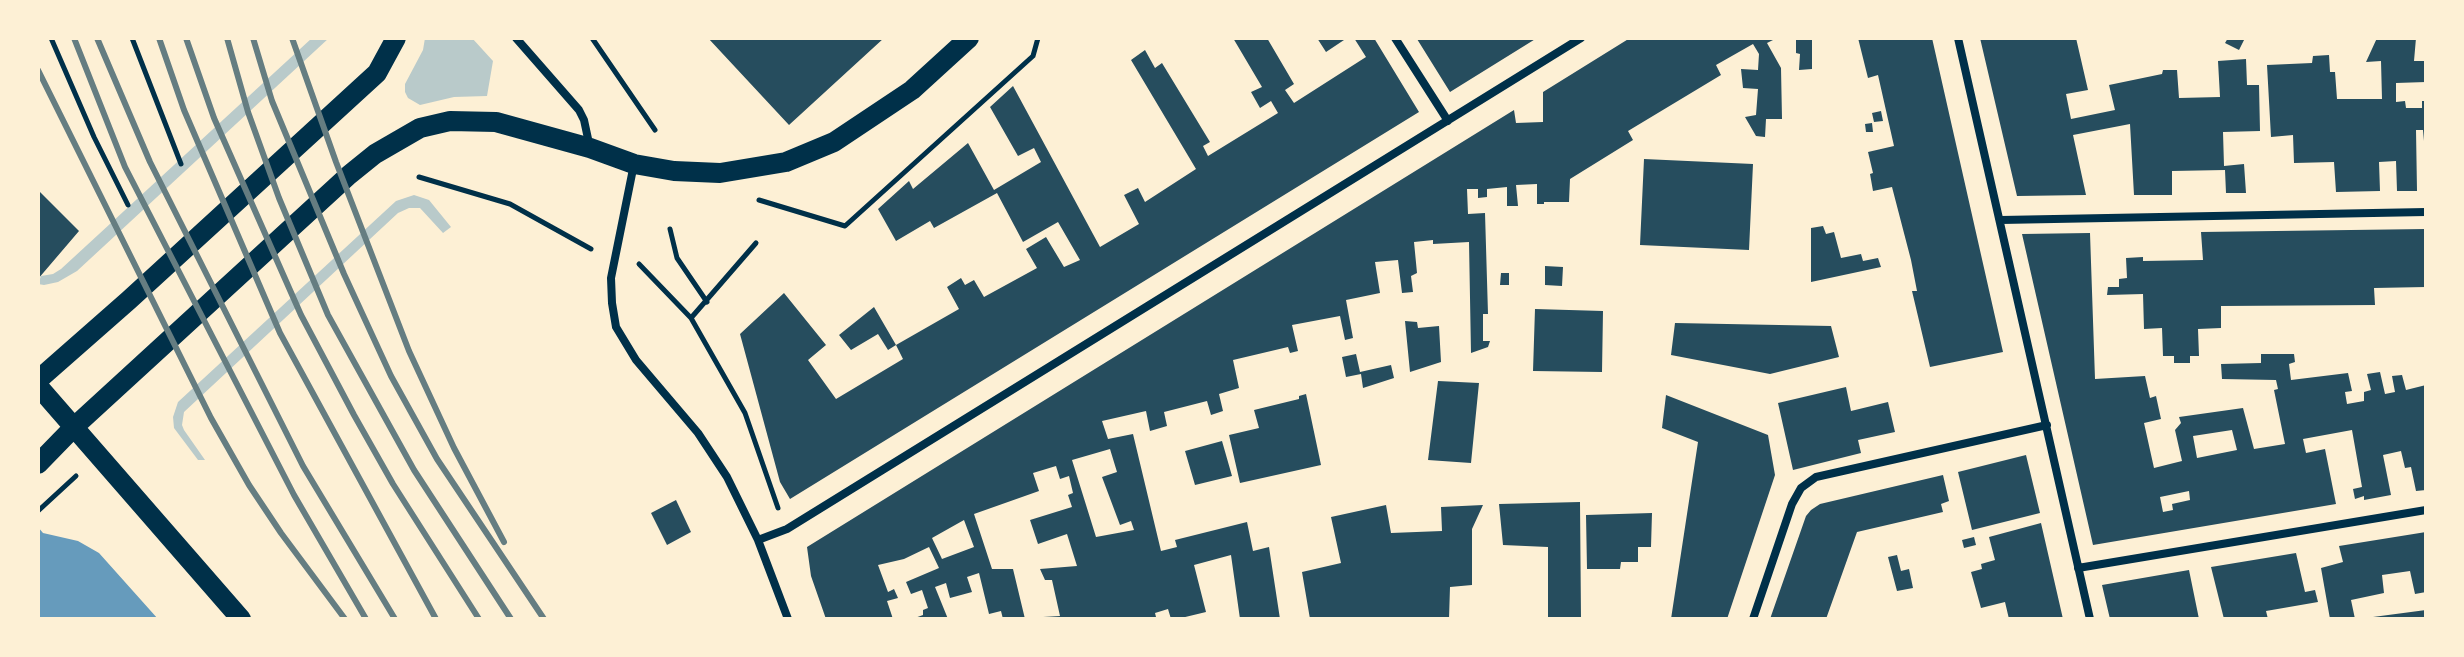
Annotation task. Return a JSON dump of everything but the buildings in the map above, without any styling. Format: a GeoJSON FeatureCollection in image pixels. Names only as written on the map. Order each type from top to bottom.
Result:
{"type":"FeatureCollection","features":[{"type":"Feature","properties":{"kind":"main road"},"geometry":{"type":"LineString","coordinates":[[38,380],[377,73],[396,38]]}},
{"type":"Feature","properties":{"kind":"main road"},"geometry":{"type":"LineString","coordinates":[[38,464],[74,427],[349,175],[375,154],[420,128],[450,121],[479,120],[535,132],[634,164],[674,171],[720,173],[786,162],[834,142],[912,90],[969,38]]}},
{"type":"Feature","properties":{"kind":"main road"},"geometry":{"type":"LineString","coordinates":[[38,386],[241,619]]}},
{"type":"Feature","properties":{"kind":"street"},"geometry":{"type":"LineString","coordinates":[[516,38],[579,110],[590,148]]}},
{"type":"Feature","properties":{"kind":"street"},"geometry":{"type":"LineString","coordinates":[[1395,38],[1448,121]]}},
{"type":"Feature","properties":{"kind":"street"},"geometry":{"type":"LineString","coordinates":[[758,540],[787,529],[1581,38]]}},
{"type":"Feature","properties":{"kind":"street"},"geometry":{"type":"LineString","coordinates":[[1958,38],[2090,619]]}},
{"type":"Feature","properties":{"kind":"street"},"geometry":{"type":"LineString","coordinates":[[634,164],[611,278],[616,327],[636,360],[698,433],[727,477],[758,540],[788,619]]}},
{"type":"Feature","properties":{"kind":"street"},"geometry":{"type":"LineString","coordinates":[[2001,220],[2426,212]]}},
{"type":"Feature","properties":{"kind":"street"},"geometry":{"type":"LineString","coordinates":[[1753,619],[1792,504],[1801,488],[1816,477],[2047,425]]}},
{"type":"Feature","properties":{"kind":"street"},"geometry":{"type":"LineString","coordinates":[[2078,568],[2426,510]]}},
{"type":"Feature","properties":{"kind":"path"},"geometry":{"type":"LineString","coordinates":[[51,38],[94,137],[128,205]]}},
{"type":"Feature","properties":{"kind":"path"},"geometry":{"type":"LineString","coordinates":[[132,38],[181,164]]}},
{"type":"Feature","properties":{"kind":"path"},"geometry":{"type":"LineString","coordinates":[[592,38],[655,130]]}},
{"type":"Feature","properties":{"kind":"path"},"geometry":{"type":"LineString","coordinates":[[749,201],[763,200],[845,226],[1033,56],[1038,38]]}},
{"type":"Feature","properties":{"kind":"path"},"geometry":{"type":"LineString","coordinates":[[419,177],[510,204],[595,251]]}},
{"type":"Feature","properties":{"kind":"path"},"geometry":{"type":"LineString","coordinates":[[670,229],[677,258],[707,302]]}},
{"type":"Feature","properties":{"kind":"path"},"geometry":{"type":"LineString","coordinates":[[691,318],[756,243]]}},
{"type":"Feature","properties":{"kind":"path"},"geometry":{"type":"LineString","coordinates":[[634,260],[691,318],[745,413],[779,509]]}},
{"type":"Feature","properties":{"kind":"path"},"geometry":{"type":"LineString","coordinates":[[38,511],[60,491]]}},
{"type":"Feature","properties":{"kind":"shaded area"},"geometry":{"type":"Polygon","coordinates":[[[312,38],[329,38],[77,271],[58,282],[38,284],[41,276],[61,269],[312,38]]]}},
{"type":"Feature","properties":{"kind":"shaded area"},"geometry":{"type":"Polygon","coordinates":[[[425,38],[472,38],[493,61],[487,96],[454,97],[420,105],[408,98],[405,84],[423,50],[425,38]]]}},
{"type":"Feature","properties":{"kind":"shaded area"},"geometry":{"type":"Polygon","coordinates":[[[414,195],[429,200],[451,227],[443,233],[420,208],[409,208],[398,213],[184,412],[184,430],[205,460],[198,460],[174,428],[173,417],[178,402],[396,201],[414,195]]]}},
{"type":"Feature","properties":{"kind":"water"},"geometry":{"type":"Polygon","coordinates":[[[38,527],[43,533],[78,541],[99,553],[158,619],[38,619],[38,527]]]}},
{"type":"Feature","properties":{"kind":"railway"},"geometry":{"type":"LineString","coordinates":[[74,38],[125,167],[294,495],[366,619]]}},
{"type":"Feature","properties":{"kind":"railway"},"geometry":{"type":"LineString","coordinates":[[97,38],[150,162],[303,466],[395,619]]}},
{"type":"Feature","properties":{"kind":"railway"},"geometry":{"type":"LineString","coordinates":[[159,38],[184,110],[280,333],[436,619]]}},
{"type":"Feature","properties":{"kind":"railway"},"geometry":{"type":"LineString","coordinates":[[186,38],[214,118],[301,315],[393,484],[479,619]]}},
{"type":"Feature","properties":{"kind":"railway"},"geometry":{"type":"LineString","coordinates":[[227,38],[248,112],[279,198],[328,315],[414,470],[511,619]]}},
{"type":"Feature","properties":{"kind":"railway"},"geometry":{"type":"LineString","coordinates":[[253,38],[272,101],[344,274],[391,376],[437,459],[544,619]]}},
{"type":"Feature","properties":{"kind":"railway"},"geometry":{"type":"LineString","coordinates":[[292,38],[409,351],[454,448],[504,542]]}},
{"type":"Feature","properties":{"kind":"railway"},"geometry":{"type":"LineString","coordinates":[[38,70],[211,418],[249,485],[345,619]]}}]}
